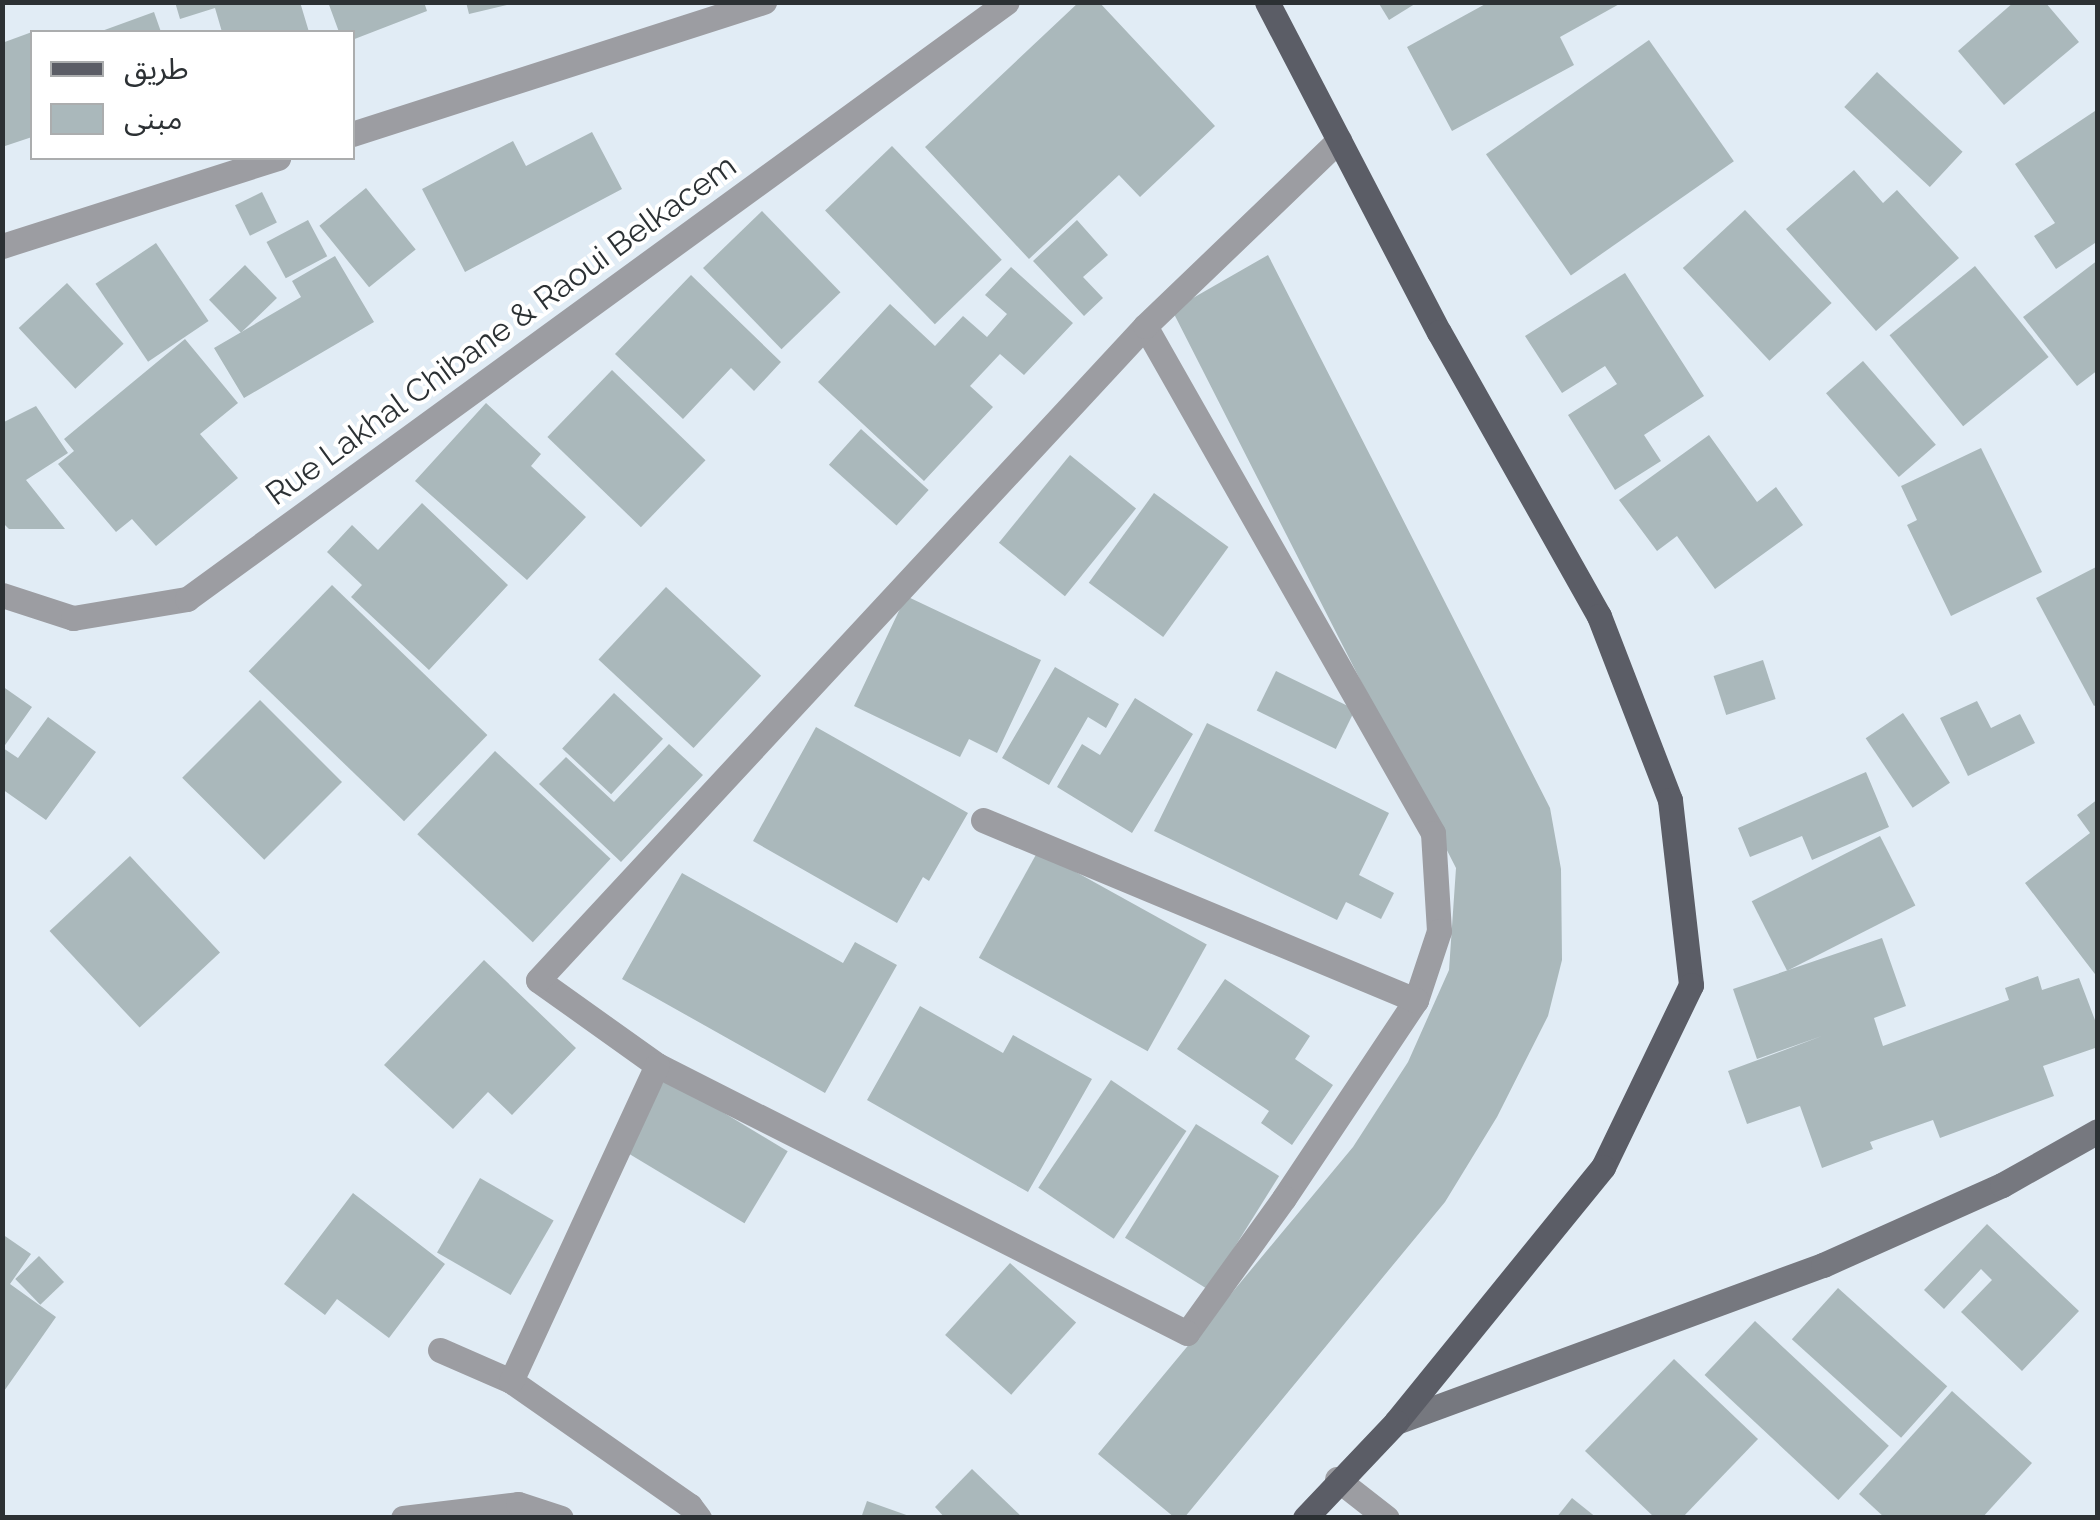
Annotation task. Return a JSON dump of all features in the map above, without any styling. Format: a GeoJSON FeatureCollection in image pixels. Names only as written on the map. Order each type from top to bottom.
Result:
{"type":"FeatureCollection","features":[{"type":"Feature","properties":{"kind":"main road"},"geometry":{"type":"LineString","coordinates":[[1268,2],[1439,332],[1599,616],[1670,800],[1692,985],[1603,1168],[1396,1422],[1305,1518]]}},
{"type":"Feature","properties":{"kind":"main road"},"geometry":{"type":"LineString","coordinates":[[1396,1422],[1823,1264],[2002,1185],[2098,1131]]}},
{"type":"Feature","properties":{"kind":"street"},"geometry":{"type":"LineString","coordinates":[[355,133],[764,2]]}},
{"type":"Feature","properties":{"kind":"street","name":"Rue Lakhal Chibane & Raoui Belkacem"},"geometry":{"type":"LineString","coordinates":[[2,595],[73,618],[187,599],[1007,2]]}},
{"type":"Feature","properties":{"kind":"street"},"geometry":{"type":"LineString","coordinates":[[1145,326],[1433,833],[1439,931],[1416,1000],[1284,1198],[1187,1332],[658,1064],[538,980],[1145,326],[1338,140]]}},
{"type":"Feature","properties":{"kind":"street"},"geometry":{"type":"LineString","coordinates":[[2,246],[272,160]]}},
{"type":"Feature","properties":{"kind":"street"},"geometry":{"type":"LineString","coordinates":[[983,820],[1416,1000]]}},
{"type":"Feature","properties":{"kind":"street"},"geometry":{"type":"LineString","coordinates":[[511,1380],[658,1064]]}},
{"type":"Feature","properties":{"kind":"street"},"geometry":{"type":"LineString","coordinates":[[440,1350],[511,1380],[690,1506],[700,1518]]}},
{"type":"Feature","properties":{"kind":"street"},"geometry":{"type":"LineString","coordinates":[[1338,1479],[1387,1518]]}},
{"type":"Feature","properties":{"kind":"street"},"geometry":{"type":"LineString","coordinates":[[403,1518],[518,1504],[561,1518]]}},
{"type":"Feature","properties":{"kind":"building"},"geometry":{"type":"Polygon","coordinates":[[[175,2],[300,2],[308,30],[221,30],[215,8],[180,19],[175,2]]]}},
{"type":"Feature","properties":{"kind":"building"},"geometry":{"type":"Polygon","coordinates":[[[328,2],[424,2],[427,11],[355,39],[355,30],[338,30],[328,2]]]}},
{"type":"Feature","properties":{"kind":"building"},"geometry":{"type":"Polygon","coordinates":[[[466,2],[510,2],[511,4],[469,14],[466,2]]]}},
{"type":"Feature","properties":{"kind":"building"},"geometry":{"type":"Polygon","coordinates":[[[1079,2],[1099,2],[1215,126],[1140,197],[1119,175],[1029,259],[925,147],[1079,2]]]}},
{"type":"Feature","properties":{"kind":"building"},"geometry":{"type":"Polygon","coordinates":[[[1378,2],[1418,2],[1389,20],[1378,2]]]}},
{"type":"Feature","properties":{"kind":"building"},"geometry":{"type":"Polygon","coordinates":[[[1489,2],[1623,2],[1560,37],[1574,65],[1452,131],[1407,47],[1489,2]]]}},
{"type":"Feature","properties":{"kind":"building"},"geometry":{"type":"Polygon","coordinates":[[[2014,2],[2045,2],[2079,42],[2004,105],[1958,51],[2014,2]]]}},
{"type":"Feature","properties":{"kind":"building"},"geometry":{"type":"Polygon","coordinates":[[[154,12],[160,30],[104,30],[154,12]]]}},
{"type":"Feature","properties":{"kind":"building"},"geometry":{"type":"Polygon","coordinates":[[[30,33],[30,138],[2,147],[2,43],[30,33]]]}},
{"type":"Feature","properties":{"kind":"building"},"geometry":{"type":"Polygon","coordinates":[[[1649,40],[1734,161],[1571,275],[1486,154],[1649,40]]]}},
{"type":"Feature","properties":{"kind":"building"},"geometry":{"type":"Polygon","coordinates":[[[1877,72],[1963,152],[1930,187],[1844,107],[1877,72]]]}},
{"type":"Feature","properties":{"kind":"building"},"geometry":{"type":"Polygon","coordinates":[[[2095,111],[2098,241],[2056,269],[2034,236],[2055,223],[2015,164],[2095,111]]]}},
{"type":"Feature","properties":{"kind":"building"},"geometry":{"type":"Polygon","coordinates":[[[592,132],[622,189],[465,272],[422,189],[513,141],[526,166],[592,132]]]}},
{"type":"Feature","properties":{"kind":"building"},"geometry":{"type":"Polygon","coordinates":[[[892,146],[1002,260],[935,324],[825,211],[892,146]]]}},
{"type":"Feature","properties":{"kind":"building"},"geometry":{"type":"Polygon","coordinates":[[[1854,170],[1883,203],[1897,190],[1959,258],[1876,331],[1786,229],[1854,170]]]}},
{"type":"Feature","properties":{"kind":"building"},"geometry":{"type":"Polygon","coordinates":[[[366,188],[416,249],[369,287],[319,226],[366,188]]]}},
{"type":"Feature","properties":{"kind":"building"},"geometry":{"type":"Polygon","coordinates":[[[262,192],[277,223],[250,236],[235,205],[262,192]]]}},
{"type":"Feature","properties":{"kind":"building"},"geometry":{"type":"Polygon","coordinates":[[[1745,210],[1832,303],[1769,361],[1683,268],[1745,210]]]}},
{"type":"Feature","properties":{"kind":"building"},"geometry":{"type":"Polygon","coordinates":[[[762,211],[840,292],[782,349],[703,268],[762,211]]]}},
{"type":"Feature","properties":{"kind":"building"},"geometry":{"type":"Polygon","coordinates":[[[308,220],[327,256],[286,278],[267,242],[308,220]]]}},
{"type":"Feature","properties":{"kind":"building"},"geometry":{"type":"Polygon","coordinates":[[[1077,220],[1108,255],[1083,277],[1103,298],[1084,316],[1033,261],[1077,220]]]}},
{"type":"Feature","properties":{"kind":"building"},"geometry":{"type":"Polygon","coordinates":[[[156,243],[209,321],[148,362],[95,284],[156,243]]]}},
{"type":"Feature","properties":{"kind":"building"},"geometry":{"type":"Polygon","coordinates":[[[1268,255],[1550,808],[1561,869],[1562,960],[1548,1016],[1497,1117],[1445,1202],[1184,1518],[1175,1518],[1098,1454],[1353,1147],[1408,1062],[1449,970],[1456,868],[1172,310],[1268,255]]]}},
{"type":"Feature","properties":{"kind":"building"},"geometry":{"type":"Polygon","coordinates":[[[335,256],[374,322],[244,398],[214,348],[301,297],[292,281],[335,256]]]}},
{"type":"Feature","properties":{"kind":"building"},"geometry":{"type":"Polygon","coordinates":[[[2098,260],[2098,370],[2077,386],[2023,317],[2098,260]]]}},
{"type":"Feature","properties":{"kind":"building"},"geometry":{"type":"Polygon","coordinates":[[[245,265],[277,298],[241,333],[209,300],[245,265]]]}},
{"type":"Feature","properties":{"kind":"building"},"geometry":{"type":"Polygon","coordinates":[[[1975,266],[2049,357],[1963,426],[1890,335],[1975,266]]]}},
{"type":"Feature","properties":{"kind":"building"},"geometry":{"type":"Polygon","coordinates":[[[1011,267],[1073,323],[1024,375],[1000,354],[970,386],[993,407],[924,481],[818,382],[890,304],[935,346],[963,316],[987,337],[1007,314],[985,295],[1011,267]]]}},
{"type":"Feature","properties":{"kind":"building"},"geometry":{"type":"Polygon","coordinates":[[[1625,273],[1704,396],[1644,435],[1661,461],[1615,490],[1568,415],[1617,384],[1605,366],[1562,393],[1525,336],[1625,273]]]}},
{"type":"Feature","properties":{"kind":"building"},"geometry":{"type":"Polygon","coordinates":[[[691,275],[781,362],[754,391],[731,368],[683,419],[615,354],[691,275]]]}},
{"type":"Feature","properties":{"kind":"building"},"geometry":{"type":"Polygon","coordinates":[[[67,283],[124,344],[75,389],[19,328],[67,283]]]}},
{"type":"Feature","properties":{"kind":"building"},"geometry":{"type":"Polygon","coordinates":[[[185,339],[238,403],[200,434],[238,478],[156,546],[132,519],[116,532],[58,464],[74,451],[64,439],[185,339]]]}},
{"type":"Feature","properties":{"kind":"building"},"geometry":{"type":"Polygon","coordinates":[[[1863,361],[1936,445],[1899,477],[1826,393],[1863,361]]]}},
{"type":"Feature","properties":{"kind":"building"},"geometry":{"type":"Polygon","coordinates":[[[612,370],[706,460],[641,527],[547,437],[612,370]]]}},
{"type":"Feature","properties":{"kind":"building"},"geometry":{"type":"Polygon","coordinates":[[[486,403],[541,454],[531,466],[586,517],[527,580],[415,481],[486,403]]]}},
{"type":"Feature","properties":{"kind":"building"},"geometry":{"type":"Polygon","coordinates":[[[36,406],[68,453],[26,480],[65,529],[9,529],[2,522],[2,423],[36,406]]]}},
{"type":"Feature","properties":{"kind":"building"},"geometry":{"type":"Polygon","coordinates":[[[861,429],[929,490],[897,526],[829,465],[861,429]]]}},
{"type":"Feature","properties":{"kind":"building"},"geometry":{"type":"Polygon","coordinates":[[[1709,435],[1757,502],[1776,487],[1803,525],[1715,589],[1677,536],[1657,551],[1619,500],[1709,435]]]}},
{"type":"Feature","properties":{"kind":"building"},"geometry":{"type":"Polygon","coordinates":[[[1981,448],[2042,572],[1951,616],[1907,525],[1917,520],[1901,486],[1981,448]]]}},
{"type":"Feature","properties":{"kind":"building"},"geometry":{"type":"Polygon","coordinates":[[[1070,455],[1136,508],[1065,596],[999,543],[1070,455]]]}},
{"type":"Feature","properties":{"kind":"building"},"geometry":{"type":"Polygon","coordinates":[[[1154,493],[1228,547],[1163,637],[1089,583],[1154,493]]]}},
{"type":"Feature","properties":{"kind":"building"},"geometry":{"type":"Polygon","coordinates":[[[422,503],[508,585],[429,670],[351,597],[362,585],[327,552],[352,525],[378,550],[422,503]]]}},
{"type":"Feature","properties":{"kind":"building"},"geometry":{"type":"Polygon","coordinates":[[[2098,566],[2098,704],[2094,706],[2036,598],[2098,566]]]}},
{"type":"Feature","properties":{"kind":"building"},"geometry":{"type":"Polygon","coordinates":[[[332,585],[487,735],[404,821],[249,671],[332,585]]]}},
{"type":"Feature","properties":{"kind":"building"},"geometry":{"type":"Polygon","coordinates":[[[666,587],[761,676],[694,748],[598,659],[666,587]]]}},
{"type":"Feature","properties":{"kind":"building"},"geometry":{"type":"Polygon","coordinates":[[[906,596],[1041,660],[997,753],[969,739],[960,757],[854,706],[906,596]]]}},
{"type":"Feature","properties":{"kind":"building"},"geometry":{"type":"Polygon","coordinates":[[[1763,660],[1776,699],[1726,715],[1714,676],[1763,660]]]}},
{"type":"Feature","properties":{"kind":"building"},"geometry":{"type":"Polygon","coordinates":[[[1055,667],[1119,704],[1106,728],[1088,717],[1049,785],[1002,758],[1055,667]]]}},
{"type":"Feature","properties":{"kind":"building"},"geometry":{"type":"Polygon","coordinates":[[[1276,671],[1355,710],[1336,749],[1257,711],[1276,671]]]}},
{"type":"Feature","properties":{"kind":"building"},"geometry":{"type":"Polygon","coordinates":[[[2,686],[32,707],[3,748],[18,758],[48,717],[96,752],[46,820],[2,789],[2,686]]]}},
{"type":"Feature","properties":{"kind":"building"},"geometry":{"type":"Polygon","coordinates":[[[614,693],[663,739],[611,794],[562,749],[614,693]]]}},
{"type":"Feature","properties":{"kind":"building"},"geometry":{"type":"Polygon","coordinates":[[[1135,698],[1193,734],[1132,833],[1057,787],[1082,744],[1100,755],[1135,698]]]}},
{"type":"Feature","properties":{"kind":"building"},"geometry":{"type":"Polygon","coordinates":[[[260,700],[342,782],[264,860],[182,778],[260,700]]]}},
{"type":"Feature","properties":{"kind":"building"},"geometry":{"type":"Polygon","coordinates":[[[1977,701],[1991,728],[2020,714],[2035,743],[1968,776],[1940,718],[1977,701]]]}},
{"type":"Feature","properties":{"kind":"building"},"geometry":{"type":"Polygon","coordinates":[[[1903,713],[1950,783],[1913,808],[1866,738],[1903,713]]]}},
{"type":"Feature","properties":{"kind":"building"},"geometry":{"type":"Polygon","coordinates":[[[1207,723],[1389,813],[1359,875],[1394,893],[1381,919],[1346,902],[1337,920],[1154,831],[1207,723]]]}},
{"type":"Feature","properties":{"kind":"building"},"geometry":{"type":"Polygon","coordinates":[[[816,727],[968,813],[929,881],[923,877],[897,923],[753,841],[816,727]]]}},
{"type":"Feature","properties":{"kind":"building"},"geometry":{"type":"Polygon","coordinates":[[[669,744],[703,775],[621,862],[539,784],[566,757],[614,802],[669,744]]]}},
{"type":"Feature","properties":{"kind":"building"},"geometry":{"type":"Polygon","coordinates":[[[495,751],[611,859],[533,942],[417,834],[495,751]]]}},
{"type":"Feature","properties":{"kind":"building"},"geometry":{"type":"Polygon","coordinates":[[[1866,772],[1889,827],[1812,860],[1802,836],[1750,857],[1738,828],[1866,772]]]}},
{"type":"Feature","properties":{"kind":"building"},"geometry":{"type":"Polygon","coordinates":[[[2098,799],[2098,978],[2025,883],[2090,833],[2077,815],[2098,799]]]}},
{"type":"Feature","properties":{"kind":"building"},"geometry":{"type":"Polygon","coordinates":[[[1880,836],[1915,905],[1787,971],[1752,901],[1880,836]]]}},
{"type":"Feature","properties":{"kind":"building"},"geometry":{"type":"Polygon","coordinates":[[[1038,851],[1207,945],[1148,1051],[979,958],[1038,851]]]}},
{"type":"Feature","properties":{"kind":"building"},"geometry":{"type":"Polygon","coordinates":[[[130,856],[220,953],[140,1028],[50,931],[130,856]]]}},
{"type":"Feature","properties":{"kind":"building"},"geometry":{"type":"Polygon","coordinates":[[[682,873],[843,963],[855,942],[897,965],[825,1093],[622,979],[682,873]]]}},
{"type":"Feature","properties":{"kind":"building"},"geometry":{"type":"Polygon","coordinates":[[[1882,938],[1906,1006],[1874,1018],[1883,1046],[2009,1000],[2005,988],[2038,976],[2042,990],[2079,978],[2098,1028],[2098,1047],[2043,1066],[2054,1096],[1940,1138],[1933,1120],[1870,1142],[1873,1149],[1822,1168],[1800,1106],[1747,1124],[1728,1071],[1822,1036],[1757,1059],[1733,989],[1882,938]]]}},
{"type":"Feature","properties":{"kind":"building"},"geometry":{"type":"Polygon","coordinates":[[[484,960],[576,1048],[512,1115],[488,1092],[453,1129],[384,1065],[484,960]]]}},
{"type":"Feature","properties":{"kind":"building"},"geometry":{"type":"Polygon","coordinates":[[[1225,979],[1310,1036],[1295,1059],[1333,1085],[1292,1145],[1261,1123],[1269,1111],[1177,1049],[1225,979]]]}},
{"type":"Feature","properties":{"kind":"building"},"geometry":{"type":"Polygon","coordinates":[[[920,1006],[1003,1053],[1013,1035],[1092,1079],[1028,1192],[867,1100],[920,1006]]]}},
{"type":"Feature","properties":{"kind":"building"},"geometry":{"type":"Polygon","coordinates":[[[666,1078],[788,1151],[744,1223],[623,1150],[666,1078]]]}},
{"type":"Feature","properties":{"kind":"building"},"geometry":{"type":"Polygon","coordinates":[[[1111,1080],[1186,1131],[1114,1239],[1038,1188],[1111,1080]]]}},
{"type":"Feature","properties":{"kind":"building"},"geometry":{"type":"Polygon","coordinates":[[[1196,1124],[1279,1176],[1208,1290],[1125,1238],[1196,1124]]]}},
{"type":"Feature","properties":{"kind":"building"},"geometry":{"type":"Polygon","coordinates":[[[480,1178],[554,1220],[511,1295],[437,1252],[480,1178]]]}},
{"type":"Feature","properties":{"kind":"building"},"geometry":{"type":"Polygon","coordinates":[[[353,1193],[445,1264],[389,1338],[337,1299],[325,1315],[284,1284],[353,1193]]]}},
{"type":"Feature","properties":{"kind":"building"},"geometry":{"type":"Polygon","coordinates":[[[1987,1224],[2079,1311],[2022,1371],[1961,1312],[1992,1280],[1981,1269],[1944,1309],[1924,1290],[1987,1224]]]}},
{"type":"Feature","properties":{"kind":"building"},"geometry":{"type":"Polygon","coordinates":[[[2,1234],[31,1254],[10,1284],[56,1317],[2,1394],[2,1234]]]}},
{"type":"Feature","properties":{"kind":"building"},"geometry":{"type":"Polygon","coordinates":[[[39,1256],[64,1282],[40,1305],[15,1279],[39,1256]]]}},
{"type":"Feature","properties":{"kind":"building"},"geometry":{"type":"Polygon","coordinates":[[[1010,1263],[1076,1323],[1011,1395],[945,1335],[1010,1263]]]}},
{"type":"Feature","properties":{"kind":"building"},"geometry":{"type":"Polygon","coordinates":[[[1838,1288],[1947,1386],[1901,1438],[1792,1339],[1838,1288]]]}},
{"type":"Feature","properties":{"kind":"building"},"geometry":{"type":"Polygon","coordinates":[[[1755,1321],[1889,1446],[1838,1500],[1705,1375],[1755,1321]]]}},
{"type":"Feature","properties":{"kind":"building"},"geometry":{"type":"Polygon","coordinates":[[[1674,1359],[1758,1439],[1682,1518],[1655,1518],[1585,1451],[1674,1359]]]}},
{"type":"Feature","properties":{"kind":"building"},"geometry":{"type":"Polygon","coordinates":[[[1952,1391],[2032,1463],[1982,1518],[1885,1518],[1859,1494],[1952,1391]]]}},
{"type":"Feature","properties":{"kind":"building"},"geometry":{"type":"Polygon","coordinates":[[[972,1469],[1023,1518],[945,1518],[935,1507],[972,1469]]]}},
{"type":"Feature","properties":{"kind":"building"},"geometry":{"type":"Polygon","coordinates":[[[1572,1498],[1597,1518],[1556,1518],[1572,1498]]]}},
{"type":"Feature","properties":{"kind":"building"},"geometry":{"type":"Polygon","coordinates":[[[867,1501],[912,1517],[912,1518],[861,1518],[867,1501]]]}}]}
